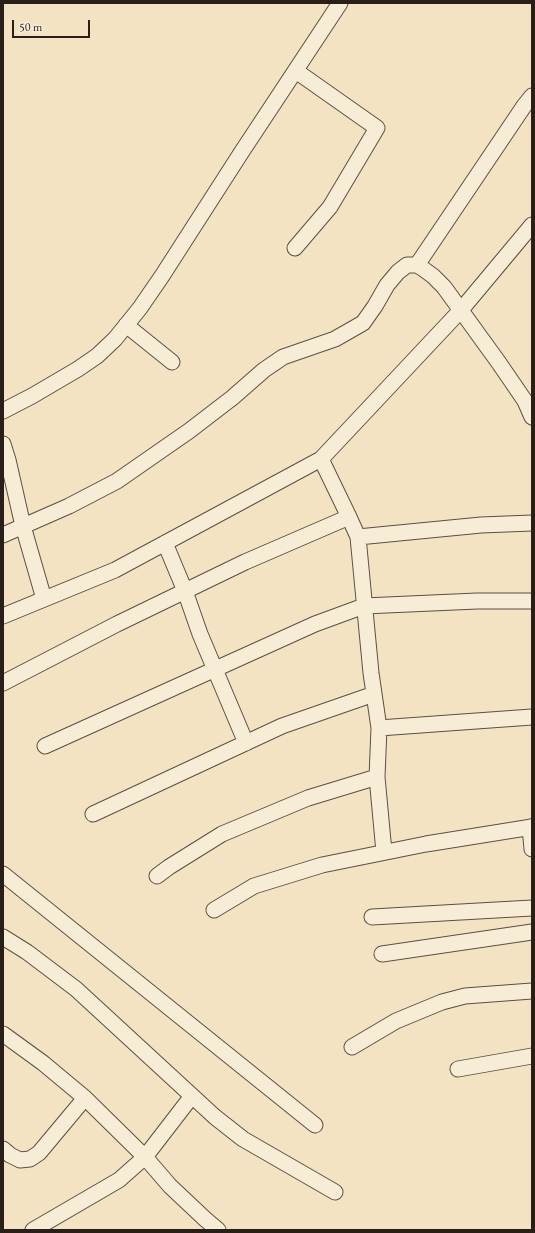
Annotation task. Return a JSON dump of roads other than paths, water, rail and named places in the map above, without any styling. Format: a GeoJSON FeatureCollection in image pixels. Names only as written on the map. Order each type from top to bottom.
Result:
{"type":"FeatureCollection","features":[{"type":"Feature","properties":{"kind":"street"},"geometry":{"type":"LineString","coordinates":[[3,411],[78,369],[97,356],[115,339],[140,308],[162,276],[340,3]]}},
{"type":"Feature","properties":{"kind":"street"},"geometry":{"type":"LineString","coordinates":[[295,248],[330,207],[377,128],[296,70]]}},
{"type":"Feature","properties":{"kind":"street"},"geometry":{"type":"LineString","coordinates":[[416,265],[532,96]]}},
{"type":"Feature","properties":{"kind":"street"},"geometry":{"type":"LineString","coordinates":[[3,616],[114,570],[321,459],[461,310],[532,226]]}},
{"type":"Feature","properties":{"kind":"street"},"geometry":{"type":"LineString","coordinates":[[3,535],[69,506],[117,481],[189,431],[232,398],[264,370],[284,357],[335,339],[363,323],[387,286],[398,272],[407,266],[416,265],[433,276],[444,287],[516,388],[532,417]]}},
{"type":"Feature","properties":{"kind":"street"},"geometry":{"type":"LineString","coordinates":[[126,325],[172,362]]}},
{"type":"Feature","properties":{"kind":"street"},"geometry":{"type":"LineString","coordinates":[[3,444],[23,526],[44,599]]}},
{"type":"Feature","properties":{"kind":"street"},"geometry":{"type":"LineString","coordinates":[[321,459],[358,537],[364,606],[379,728],[377,777],[384,852]]}},
{"type":"Feature","properties":{"kind":"street"},"geometry":{"type":"LineString","coordinates":[[3,683],[118,624],[245,562],[349,517]]}},
{"type":"Feature","properties":{"kind":"street"},"geometry":{"type":"LineString","coordinates":[[358,537],[481,525],[532,523]]}},
{"type":"Feature","properties":{"kind":"street"},"geometry":{"type":"LineString","coordinates":[[165,543],[185,591],[214,669],[246,743]]}},
{"type":"Feature","properties":{"kind":"street"},"geometry":{"type":"LineString","coordinates":[[45,746],[315,624],[364,606],[477,601],[532,601]]}},
{"type":"Feature","properties":{"kind":"street"},"geometry":{"type":"LineString","coordinates":[[93,814],[282,726],[374,694]]}},
{"type":"Feature","properties":{"kind":"street"},"geometry":{"type":"LineString","coordinates":[[379,728],[532,717]]}},
{"type":"Feature","properties":{"kind":"street"},"geometry":{"type":"LineString","coordinates":[[157,876],[222,834],[308,798],[377,777]]}},
{"type":"Feature","properties":{"kind":"street"},"geometry":{"type":"LineString","coordinates":[[214,910],[254,886],[322,866],[384,852],[531,827],[532,849]]}},
{"type":"Feature","properties":{"kind":"street"},"geometry":{"type":"LineString","coordinates":[[3,874],[315,1125]]}},
{"type":"Feature","properties":{"kind":"street"},"geometry":{"type":"LineString","coordinates":[[372,917],[532,908]]}},
{"type":"Feature","properties":{"kind":"street"},"geometry":{"type":"LineString","coordinates":[[382,954],[532,932]]}},
{"type":"Feature","properties":{"kind":"street"},"geometry":{"type":"LineString","coordinates":[[3,936],[76,989],[215,1118],[243,1139],[335,1192]]}},
{"type":"Feature","properties":{"kind":"street"},"geometry":{"type":"LineString","coordinates":[[352,1046],[396,1021],[442,1002],[465,996],[532,991]]}},
{"type":"Feature","properties":{"kind":"street"},"geometry":{"type":"LineString","coordinates":[[3,1034],[43,1063],[85,1098],[145,1157],[170,1186],[204,1219],[218,1230]]}},
{"type":"Feature","properties":{"kind":"street"},"geometry":{"type":"LineString","coordinates":[[458,1069],[532,1056]]}},
{"type":"Feature","properties":{"kind":"street"},"geometry":{"type":"LineString","coordinates":[[33,1230],[119,1180],[145,1157],[192,1096]]}},
{"type":"Feature","properties":{"kind":"street"},"geometry":{"type":"LineString","coordinates":[[3,1150],[20,1160],[30,1159],[39,1153],[85,1098]]}}]}
